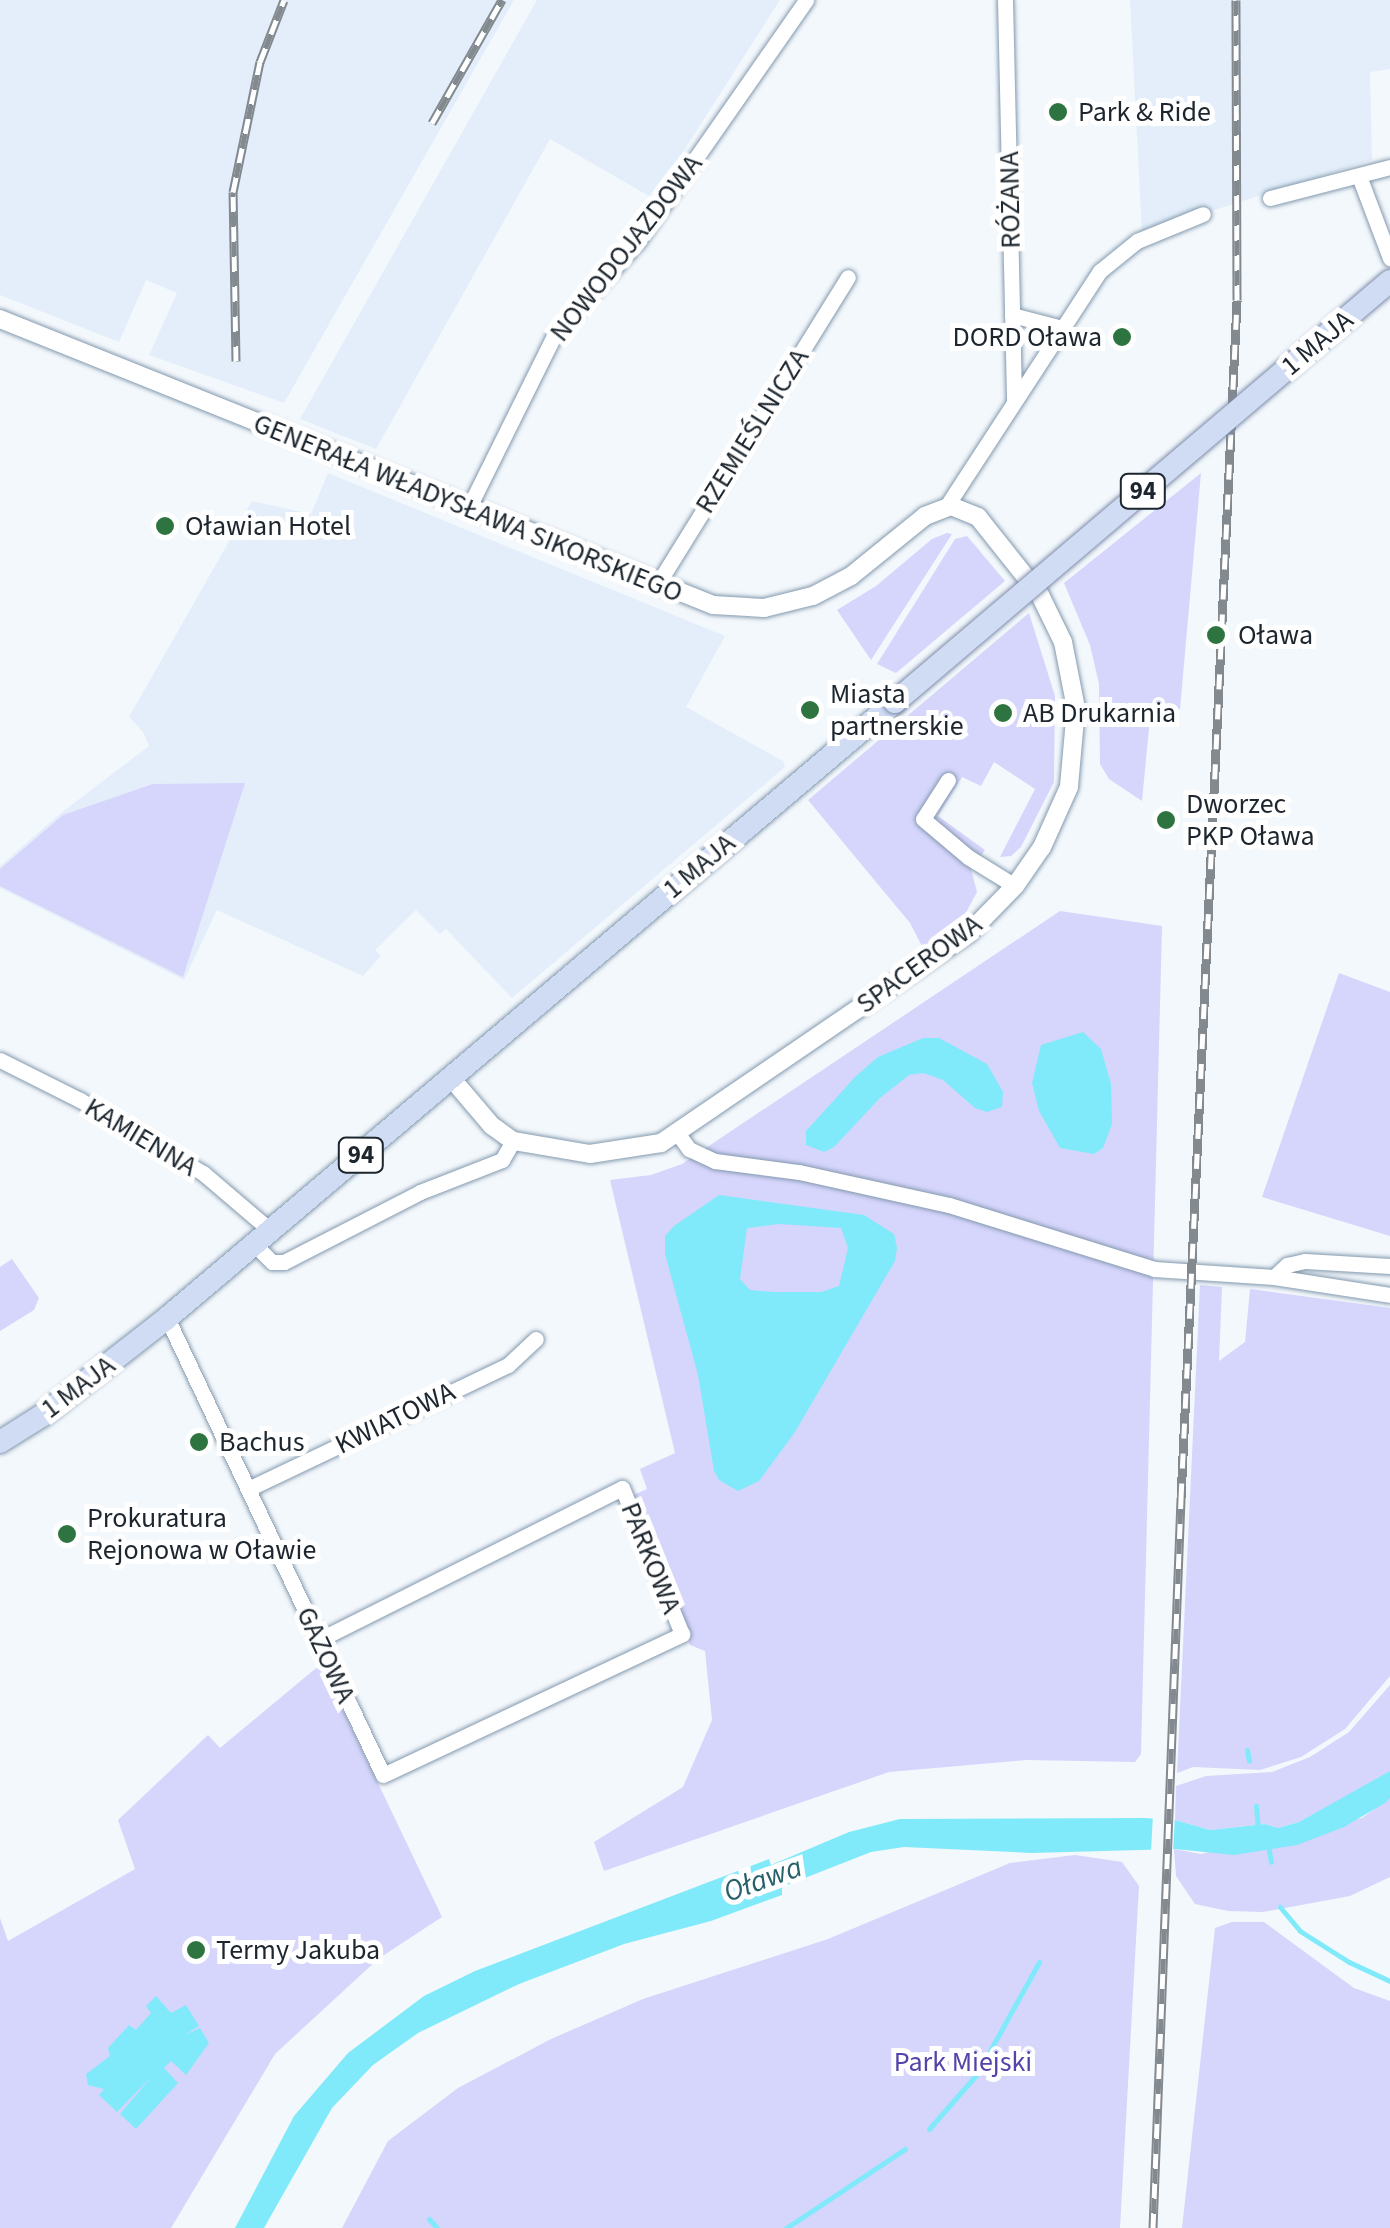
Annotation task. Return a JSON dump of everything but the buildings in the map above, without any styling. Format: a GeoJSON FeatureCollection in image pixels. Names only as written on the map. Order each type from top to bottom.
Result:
{"type":"FeatureCollection","features":[{"type":"Feature","properties":{"kind":"main road","name":"1 MAJA"},"geometry":{"type":"LineString","coordinates":[[0,1442],[43,1415],[263,1238],[1390,281]]}},
{"type":"Feature","properties":{"kind":"street","name":"NOWODOJAZDOWA"},"geometry":{"type":"LineString","coordinates":[[468,509],[554,336],[638,242],[806,0]]}},
{"type":"Feature","properties":{"kind":"street","name":"RÓŻANA"},"geometry":{"type":"LineString","coordinates":[[1005,0],[1014,399]]}},
{"type":"Feature","properties":{"kind":"street"},"geometry":{"type":"LineString","coordinates":[[1270,198],[1390,167]]}},
{"type":"Feature","properties":{"kind":"street"},"geometry":{"type":"LineString","coordinates":[[1359,176],[1390,258]]}},
{"type":"Feature","properties":{"kind":"street"},"geometry":{"type":"LineString","coordinates":[[946,506],[1107,264],[1137,241],[1203,214]]}},
{"type":"Feature","properties":{"kind":"street","name":"RZEMIEŚLNICZA"},"geometry":{"type":"LineString","coordinates":[[657,585],[848,277]]}},
{"type":"Feature","properties":{"kind":"street"},"geometry":{"type":"LineString","coordinates":[[1012,316],[1062,328]]}},
{"type":"Feature","properties":{"kind":"street","name":"GENERAŁA WŁADYSŁAWA SIKORSKIEGO"},"geometry":{"type":"LineString","coordinates":[[0,319],[713,605],[738,608],[796,602],[852,576],[925,516],[946,506]]}},
{"type":"Feature","properties":{"kind":"street","name":"SPACEROWA"},"geometry":{"type":"LineString","coordinates":[[513,1140],[590,1154],[635,1150],[678,1134],[969,933],[1015,886],[1042,847],[1068,792],[1076,729],[1070,672],[1055,624],[1019,566],[972,512],[946,506]]}},
{"type":"Feature","properties":{"kind":"street"},"geometry":{"type":"LineString","coordinates":[[948,780],[923,818],[968,857],[1015,886]]}},
{"type":"Feature","properties":{"kind":"street","name":"KAMIENNA"},"geometry":{"type":"LineString","coordinates":[[0,1060],[80,1100],[203,1173],[263,1238],[272,1262],[290,1259],[420,1192],[502,1160],[513,1140]]}},
{"type":"Feature","properties":{"kind":"street"},"geometry":{"type":"LineString","coordinates":[[452,1078],[492,1126],[513,1140]]}},
{"type":"Feature","properties":{"kind":"street"},"geometry":{"type":"LineString","coordinates":[[678,1134],[688,1149],[716,1160],[799,1172],[949,1205],[1154,1269],[1267,1276],[1390,1294]]}},
{"type":"Feature","properties":{"kind":"street"},"geometry":{"type":"LineString","coordinates":[[1267,1276],[1286,1265],[1304,1261],[1390,1266]]}},
{"type":"Feature","properties":{"kind":"street","name":"GAZOWA"},"geometry":{"type":"LineString","coordinates":[[167,1318],[383,1775]]}},
{"type":"Feature","properties":{"kind":"street","name":"KWIATOWA"},"geometry":{"type":"LineString","coordinates":[[248,1490],[508,1365],[536,1340]]}},
{"type":"Feature","properties":{"kind":"street","name":"PARKOWA"},"geometry":{"type":"LineString","coordinates":[[320,1639],[622,1488],[682,1634],[383,1775]]}},
{"type":"Feature","properties":{"kind":"shaded area"},"geometry":{"type":"Polygon","coordinates":[[[0,0],[514,0],[284,403],[149,355],[177,293],[146,280],[119,342],[0,295],[0,0]]]}},
{"type":"Feature","properties":{"kind":"shaded area"},"geometry":{"type":"Polygon","coordinates":[[[537,0],[780,0],[678,160],[649,196],[550,139],[376,449],[300,419],[537,0]]]}},
{"type":"Feature","properties":{"kind":"shaded area"},"geometry":{"type":"Polygon","coordinates":[[[1130,0],[1390,0],[1390,69],[1370,72],[1372,160],[1142,233],[1130,0]]]}},
{"type":"Feature","properties":{"kind":"shaded area"},"geometry":{"type":"Polygon","coordinates":[[[328,473],[725,636],[686,707],[783,761],[785,767],[512,998],[446,929],[440,934],[416,910],[375,950],[381,956],[363,976],[217,910],[184,980],[0,888],[0,866],[61,813],[149,746],[143,732],[129,717],[252,501],[311,514],[328,473]]]}},
{"type":"Feature","properties":{"kind":"green space"},"geometry":{"type":"Polygon","coordinates":[[[1201,473],[1180,709],[1150,718],[1142,801],[1109,779],[1100,764],[1099,684],[1090,645],[1064,583],[1201,473]]]}},
{"type":"Feature","properties":{"kind":"green space"},"geometry":{"type":"Polygon","coordinates":[[[952,534],[871,660],[837,610],[876,586],[932,539],[952,534]]]}},
{"type":"Feature","properties":{"kind":"green space"},"geometry":{"type":"Polygon","coordinates":[[[967,536],[1005,581],[896,673],[877,664],[955,539],[967,536]]]}},
{"type":"Feature","properties":{"kind":"green space"},"geometry":{"type":"Polygon","coordinates":[[[1029,613],[1055,696],[1054,782],[1021,847],[1011,856],[1000,857],[1035,789],[994,762],[981,786],[962,777],[938,816],[985,850],[971,869],[977,892],[961,922],[923,948],[910,923],[808,800],[1029,613]]]}},
{"type":"Feature","properties":{"kind":"green space"},"geometry":{"type":"Polygon","coordinates":[[[245,783],[183,977],[0,886],[0,869],[63,815],[153,784],[245,783]]]}},
{"type":"Feature","properties":{"kind":"green space"},"geometry":{"type":"Polygon","coordinates":[[[1060,911],[1162,926],[1141,1754],[1135,1762],[1026,1760],[889,1772],[604,1871],[594,1842],[683,1787],[712,1720],[705,1651],[690,1645],[631,1496],[647,1489],[640,1469],[675,1453],[610,1180],[651,1175],[682,1164],[1060,911]]]}},
{"type":"Feature","properties":{"kind":"green space"},"geometry":{"type":"Polygon","coordinates":[[[1339,973],[1390,992],[1390,1236],[1262,1197],[1339,973]]]}},
{"type":"Feature","properties":{"kind":"green space"},"geometry":{"type":"Polygon","coordinates":[[[12,1259],[39,1298],[34,1310],[0,1331],[0,1267],[12,1259]]]}},
{"type":"Feature","properties":{"kind":"green space"},"geometry":{"type":"Polygon","coordinates":[[[1200,1285],[1222,1287],[1219,1361],[1245,1342],[1250,1289],[1390,1308],[1390,1676],[1345,1729],[1301,1757],[1260,1770],[1193,1767],[1177,1773],[1200,1285]]]}},
{"type":"Feature","properties":{"kind":"green space","name":"Termy Jakuba"},"geometry":{"type":"Polygon","coordinates":[[[321,1664],[442,1917],[378,1959],[275,2054],[171,2228],[0,2228],[0,1918],[8,1941],[135,1869],[118,1820],[208,1735],[220,1748],[321,1664]]]}},
{"type":"Feature","properties":{"kind":"green space"},"geometry":{"type":"Polygon","coordinates":[[[1390,1685],[1390,1771],[1385,1776],[1299,1822],[1278,1828],[1265,1824],[1210,1830],[1175,1820],[1176,1786],[1206,1776],[1272,1772],[1310,1757],[1349,1732],[1390,1685]]]}},
{"type":"Feature","properties":{"kind":"green space"},"geometry":{"type":"Polygon","coordinates":[[[1390,1798],[1390,1877],[1350,1896],[1263,1912],[1228,1911],[1195,1904],[1176,1876],[1174,1849],[1201,1854],[1362,1818],[1390,1798]]]}},
{"type":"Feature","properties":{"kind":"green space","name":"Park Miejski"},"geometry":{"type":"Polygon","coordinates":[[[1075,1855],[1122,1862],[1139,1886],[1120,2228],[342,2228],[388,2141],[458,2088],[551,2039],[643,1999],[828,1939],[1010,1863],[1075,1855]]]}},
{"type":"Feature","properties":{"kind":"green space"},"geometry":{"type":"Polygon","coordinates":[[[1232,1922],[1264,1922],[1354,1988],[1390,2001],[1390,2228],[1182,2228],[1215,1928],[1232,1922]]]}},
{"type":"Feature","properties":{"kind":"water"},"geometry":{"type":"Polygon","coordinates":[[[1083,1032],[1101,1049],[1111,1084],[1112,1124],[1103,1148],[1094,1154],[1060,1148],[1039,1111],[1032,1083],[1041,1045],[1083,1032]]]}},
{"type":"Feature","properties":{"kind":"water"},"geometry":{"type":"Polygon","coordinates":[[[923,1038],[939,1038],[987,1064],[1003,1092],[1002,1107],[987,1112],[975,1108],[943,1080],[923,1073],[909,1075],[880,1098],[834,1147],[824,1152],[806,1145],[806,1131],[855,1077],[878,1057],[923,1038]]]}},
{"type":"Feature","properties":{"kind":"water"},"geometry":{"type":"Polygon","coordinates":[[[719,1195],[864,1215],[894,1234],[895,1261],[795,1432],[759,1481],[738,1491],[719,1480],[714,1471],[698,1375],[665,1254],[665,1236],[719,1195]],[[779,1224],[747,1228],[740,1279],[750,1290],[774,1292],[821,1292],[839,1286],[848,1248],[841,1228],[779,1224]]]}},
{"type":"Feature","properties":{"kind":"water"},"geometry":{"type":"Polygon","coordinates":[[[1390,1771],[1390,1798],[1385,1803],[1344,1827],[1297,1845],[1234,1855],[1175,1849],[1032,1853],[904,1847],[871,1852],[782,1887],[782,1895],[711,1921],[624,1944],[519,1984],[418,2033],[373,2065],[332,2108],[264,2228],[235,2228],[294,2116],[348,2053],[424,1996],[475,1971],[769,1859],[771,1865],[849,1832],[900,1819],[1144,1818],[1175,1820],[1210,1830],[1265,1824],[1278,1828],[1299,1822],[1390,1771]]]}},
{"type":"Feature","properties":{"kind":"water"},"geometry":{"type":"Polygon","coordinates":[[[156,1996],[171,2013],[186,2005],[199,2026],[185,2035],[200,2028],[209,2043],[186,2075],[171,2061],[164,2068],[178,2083],[136,2129],[120,2114],[152,2076],[117,2112],[99,2095],[104,2089],[88,2085],[86,2074],[110,2056],[108,2048],[129,2025],[136,2030],[151,2013],[146,2006],[156,1996]]]}},
{"type":"Feature","properties":{"kind":"pier"},"geometry":{"type":"Polygon","coordinates":[[[1153,1814],[1175,1815],[1173,1855],[1151,1854],[1153,1814]]]}},
{"type":"Feature","properties":{"kind":"waterway"},"geometry":{"type":"LineString","coordinates":[[1247,1750],[1249,1761]]}},
{"type":"Feature","properties":{"kind":"waterway"},"geometry":{"type":"LineString","coordinates":[[1256,1806],[1258,1828]]}},
{"type":"Feature","properties":{"kind":"waterway"},"geometry":{"type":"LineString","coordinates":[[1268,1845],[1271,1862]]}},
{"type":"Feature","properties":{"kind":"waterway"},"geometry":{"type":"LineString","coordinates":[[1280,1907],[1300,1931],[1349,1962],[1390,1981]]}},
{"type":"Feature","properties":{"kind":"waterway"},"geometry":{"type":"LineString","coordinates":[[929,2129],[977,2074],[1039,1962]]}},
{"type":"Feature","properties":{"kind":"waterway"},"geometry":{"type":"LineString","coordinates":[[786,2228],[905,2149]]}},
{"type":"Feature","properties":{"kind":"waterway"},"geometry":{"type":"LineString","coordinates":[[429,2219],[437,2228]]}},
{"type":"Feature","properties":{"kind":"railway"},"geometry":{"type":"LineString","coordinates":[[236,361],[233,192],[260,62],[284,0]]}},
{"type":"Feature","properties":{"kind":"railway"},"geometry":{"type":"LineString","coordinates":[[432,123],[502,0]]}},
{"type":"Feature","properties":{"kind":"railway"},"geometry":{"type":"LineString","coordinates":[[1153,2228],[1181,1498],[1237,300],[1236,0]]}},
{"type":"Feature","properties":{"kind":"place","name":"Park & Ride"},"geometry":{"type":"Point","coordinates":[1058,112]}},
{"type":"Feature","properties":{"kind":"place","name":"DORD Oława"},"geometry":{"type":"Point","coordinates":[1122,337]}},
{"type":"Feature","properties":{"kind":"place","name":"Oławian Hotel"},"geometry":{"type":"Point","coordinates":[165,526]}},
{"type":"Feature","properties":{"kind":"place","name":"Oława"},"geometry":{"type":"Point","coordinates":[1216,635]}},
{"type":"Feature","properties":{"kind":"place","name":"Miasta partnerskie"},"geometry":{"type":"Point","coordinates":[810,710]}},
{"type":"Feature","properties":{"kind":"place","name":"AB Drukarnia"},"geometry":{"type":"Point","coordinates":[1003,713]}},
{"type":"Feature","properties":{"kind":"place","name":"Dworzec PKP Oława"},"geometry":{"type":"Point","coordinates":[1166,820]}},
{"type":"Feature","properties":{"kind":"place","name":"Bachus"},"geometry":{"type":"Point","coordinates":[199,1442]}},
{"type":"Feature","properties":{"kind":"place","name":"Prokuratura Rejonowa w Oławie"},"geometry":{"type":"Point","coordinates":[67,1534]}},
{"type":"Feature","properties":{"kind":"place","name":"Termy Jakuba"},"geometry":{"type":"Point","coordinates":[196,1950]}}]}
